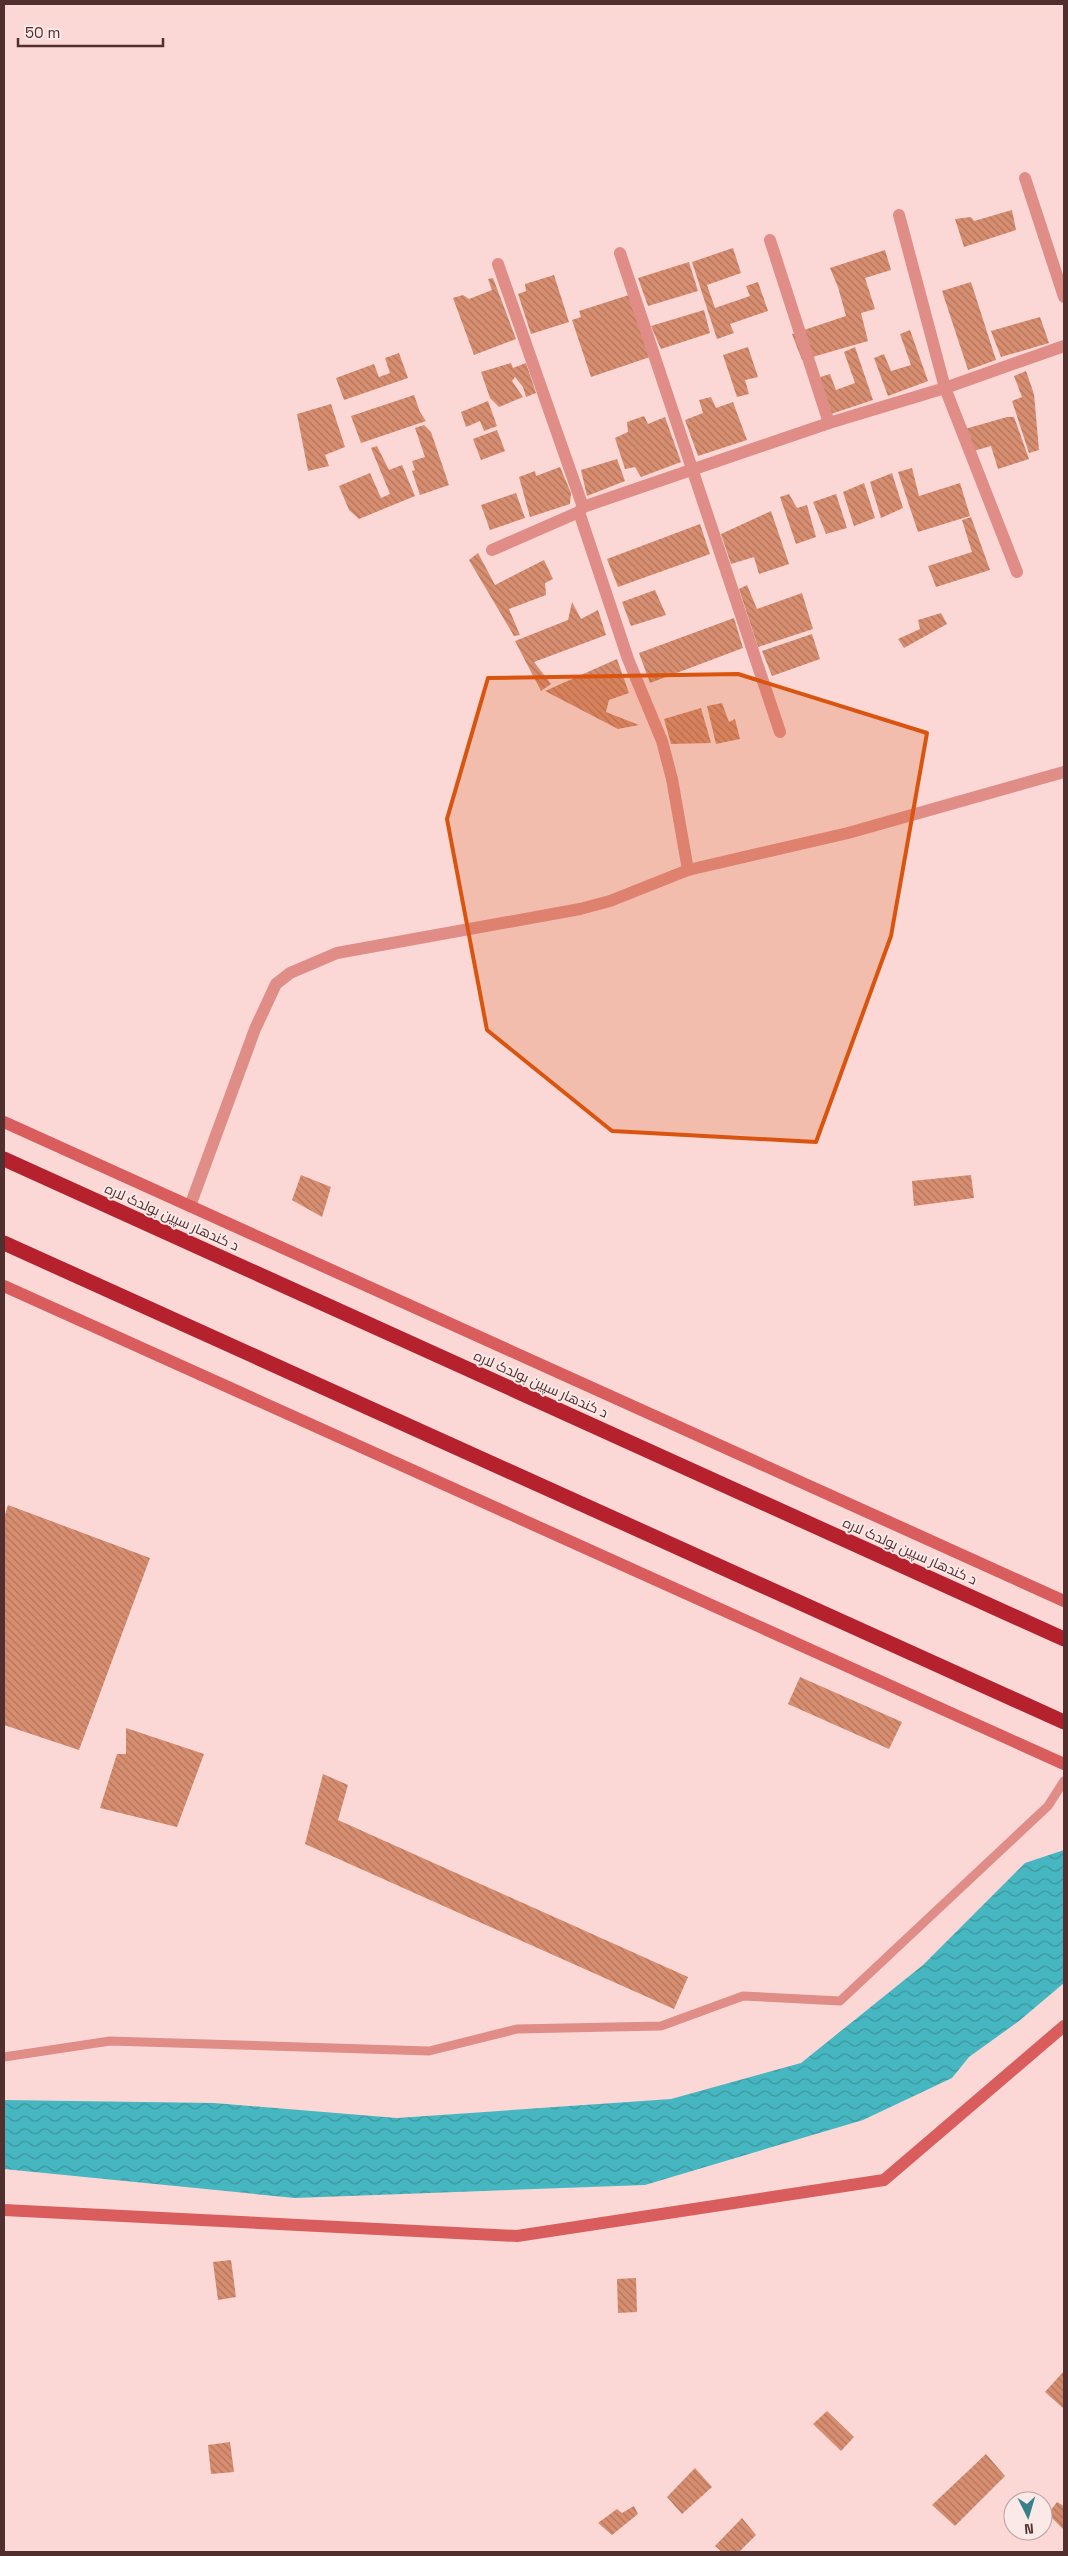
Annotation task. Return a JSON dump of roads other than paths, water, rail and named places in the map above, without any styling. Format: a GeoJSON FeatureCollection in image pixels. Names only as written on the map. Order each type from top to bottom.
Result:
{"type":"FeatureCollection","features":[{"type":"Feature","properties":{"kind":"highway","name":"د کندهار سپین بولدک لاره"},"geometry":{"type":"LineString","coordinates":[[4,1159],[1064,1639]]}},
{"type":"Feature","properties":{"kind":"highway"},"geometry":{"type":"LineString","coordinates":[[4,1243],[1064,1722]]}},
{"type":"Feature","properties":{"kind":"street"},"geometry":{"type":"LineString","coordinates":[[1025,178],[1064,297]]}},
{"type":"Feature","properties":{"kind":"street"},"geometry":{"type":"LineString","coordinates":[[899,215],[945,388],[1017,572]]}},
{"type":"Feature","properties":{"kind":"street"},"geometry":{"type":"LineString","coordinates":[[770,240],[829,423]]}},
{"type":"Feature","properties":{"kind":"street"},"geometry":{"type":"LineString","coordinates":[[620,253],[780,732]]}},
{"type":"Feature","properties":{"kind":"street"},"geometry":{"type":"LineString","coordinates":[[498,264],[581,510],[628,659],[662,741],[672,778],[688,870]]}},
{"type":"Feature","properties":{"kind":"street"},"geometry":{"type":"LineString","coordinates":[[492,550],[581,510],[693,469],[829,423],[945,388],[1064,346]]}},
{"type":"Feature","properties":{"kind":"street"},"geometry":{"type":"LineString","coordinates":[[190,1206],[254,1029],[276,984],[290,973],[337,953],[580,909],[610,901],[688,870],[848,833],[1064,772]]}},
{"type":"Feature","properties":{"kind":"street"},"geometry":{"type":"LineString","coordinates":[[4,1122],[1064,1601]]}},
{"type":"Feature","properties":{"kind":"street"},"geometry":{"type":"LineString","coordinates":[[4,1286],[1064,1764]]}},
{"type":"Feature","properties":{"kind":"street"},"geometry":{"type":"LineString","coordinates":[[4,2210],[517,2236],[884,2180],[1064,2026]]}},
{"type":"Feature","properties":{"kind":"lane"},"geometry":{"type":"LineString","coordinates":[[4,2057],[110,2041],[430,2051],[517,2030],[661,2026],[742,1996],[840,2001],[1048,1806],[1064,1781]]}},
{"type":"Feature","properties":{"kind":"water"},"geometry":{"type":"Polygon","coordinates":[[[1064,1850],[1064,1983],[1019,2021],[969,2057],[952,2078],[863,2120],[645,2185],[295,2198],[4,2169],[4,2100],[214,2103],[397,2118],[671,2099],[801,2063],[923,1965],[1025,1863],[1064,1850]]]}}]}
